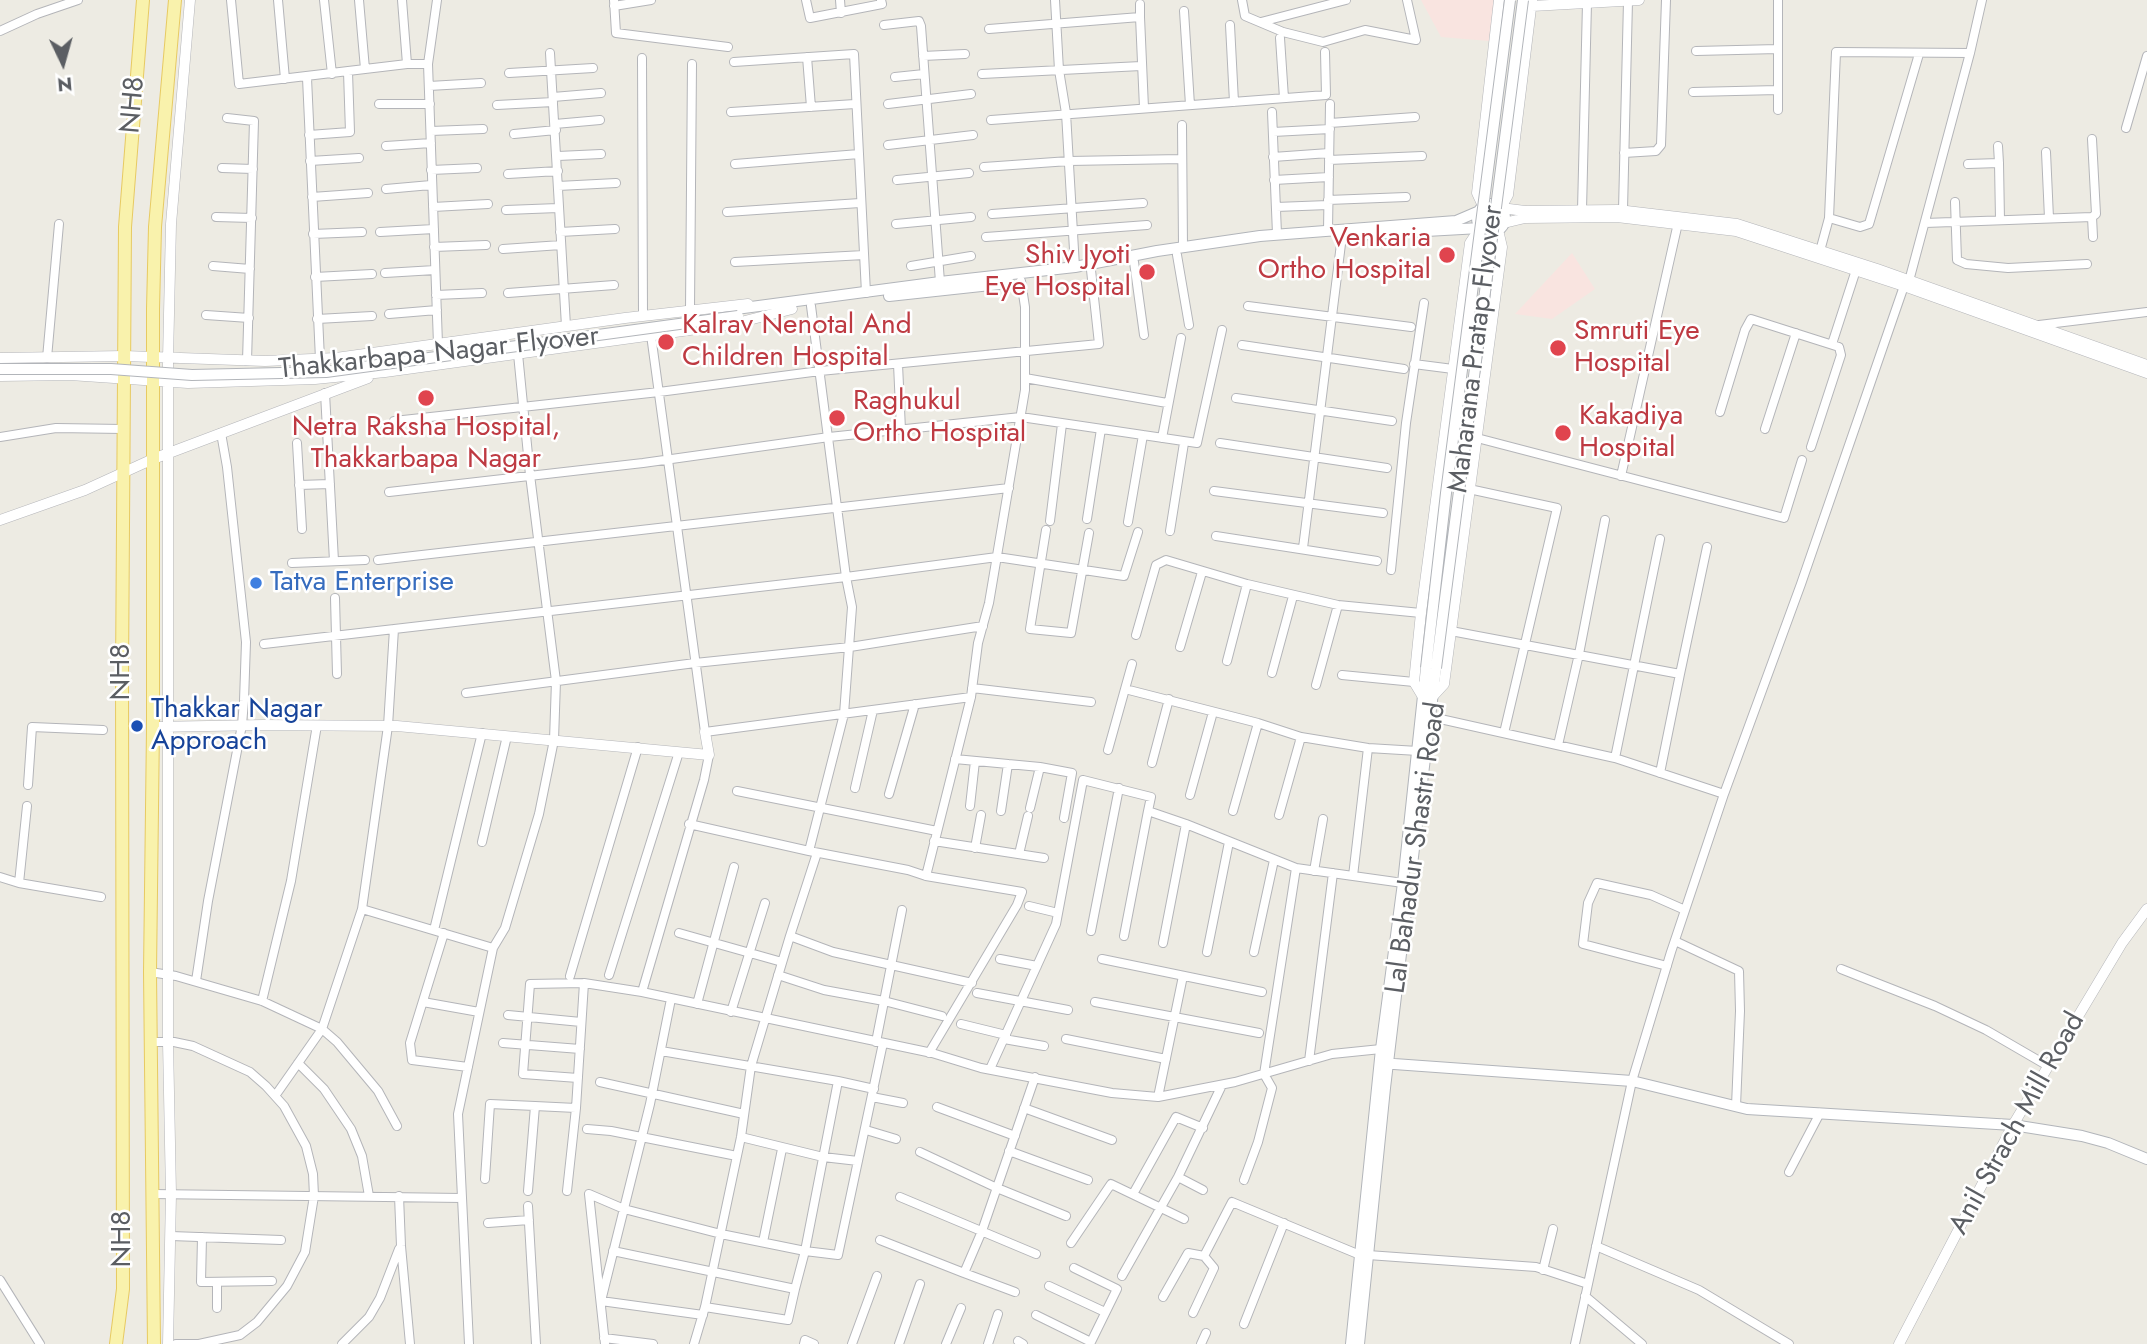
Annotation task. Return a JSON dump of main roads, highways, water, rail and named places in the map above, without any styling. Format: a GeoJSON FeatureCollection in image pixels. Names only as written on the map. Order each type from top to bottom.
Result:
{"type":"FeatureCollection","features":[{"type":"Feature","properties":{"kind":"main road","name":"NH8"},"geometry":{"type":"LineString","coordinates":[[116,1344],[123,1289],[123,429],[126,214],[143,0]]}},
{"type":"Feature","properties":{"kind":"main road","name":"NH8"},"geometry":{"type":"LineString","coordinates":[[154,1344],[150,972],[155,227],[175,0]]}},
{"type":"Feature","properties":{"kind":"main road","name":"Maharana Pratap Flyover"},"geometry":{"type":"LineString","coordinates":[[1431,668],[1446,493],[1510,0]]}},
{"type":"Feature","properties":{"kind":"main road","name":"Maharana Pratap Flyover"},"geometry":{"type":"LineString","coordinates":[[1427,697],[1529,2]]}},
{"type":"Feature","properties":{"kind":"main road"},"geometry":{"type":"LineString","coordinates":[[1493,204],[1502,208],[1505,215],[1501,227],[1491,232],[1480,228],[1342,236],[1180,251],[1090,270],[811,306],[791,306],[940,282],[1020,278],[1277,234],[1456,221],[1493,204]]}},
{"type":"Feature","properties":{"kind":"main road"},"geometry":{"type":"LineString","coordinates":[[1480,209],[1476,220],[1480,228]]}},
{"type":"Feature","properties":{"kind":"main road","name":"Thakkarbapa Nagar Flyover"},"geometry":{"type":"LineString","coordinates":[[0,360],[111,362],[192,368],[326,366],[791,306]]}},
{"type":"Feature","properties":{"kind":"main road","name":"Thakkarbapa Nagar Flyover"},"geometry":{"type":"LineString","coordinates":[[0,369],[111,369],[192,375],[327,372],[737,313]]}},
{"type":"Feature","properties":{"kind":"main road","name":"Lal Bahadur Shastri Road"},"geometry":{"type":"LineString","coordinates":[[1359,1344],[1364,1255],[1384,1063],[1427,697]]}},
{"type":"Feature","properties":{"kind":"main road"},"geometry":{"type":"LineString","coordinates":[[1425,716],[1418,751],[1381,1049],[1384,1063],[1632,1081],[1736,1106],[2013,1125],[2082,1136],[2147,1159]]}},
{"type":"Feature","properties":{"kind":"main road"},"geometry":{"type":"LineString","coordinates":[[1351,1344],[1364,1255]]}},
{"type":"Feature","properties":{"kind":"place","name":"Venkaria Ortho Hospital"},"geometry":{"type":"Point","coordinates":[1447,255]}},
{"type":"Feature","properties":{"kind":"place","name":"Shiv Jyoti Eye Hospital"},"geometry":{"type":"Point","coordinates":[1147,272]}},
{"type":"Feature","properties":{"kind":"place","name":"Kalrav Nenotal And Children Hospital"},"geometry":{"type":"Point","coordinates":[666,342]}},
{"type":"Feature","properties":{"kind":"place","name":"Smruti Eye Hospital"},"geometry":{"type":"Point","coordinates":[1558,348]}},
{"type":"Feature","properties":{"kind":"place","name":"Netra Raksha Hospital, Thakkarbapa Nagar"},"geometry":{"type":"Point","coordinates":[426,398]}},
{"type":"Feature","properties":{"kind":"place","name":"Raghukul Ortho Hospital"},"geometry":{"type":"Point","coordinates":[837,418]}},
{"type":"Feature","properties":{"kind":"place","name":"Kakadiya Hospital"},"geometry":{"type":"Point","coordinates":[1563,433]}},
{"type":"Feature","properties":{"kind":"place","name":"Tatva Enterprise"},"geometry":{"type":"Point","coordinates":[256,583]}},
{"type":"Feature","properties":{"kind":"place","name":"Thakkar Nagar Approach"},"geometry":{"type":"Point","coordinates":[137,726]}}]}
